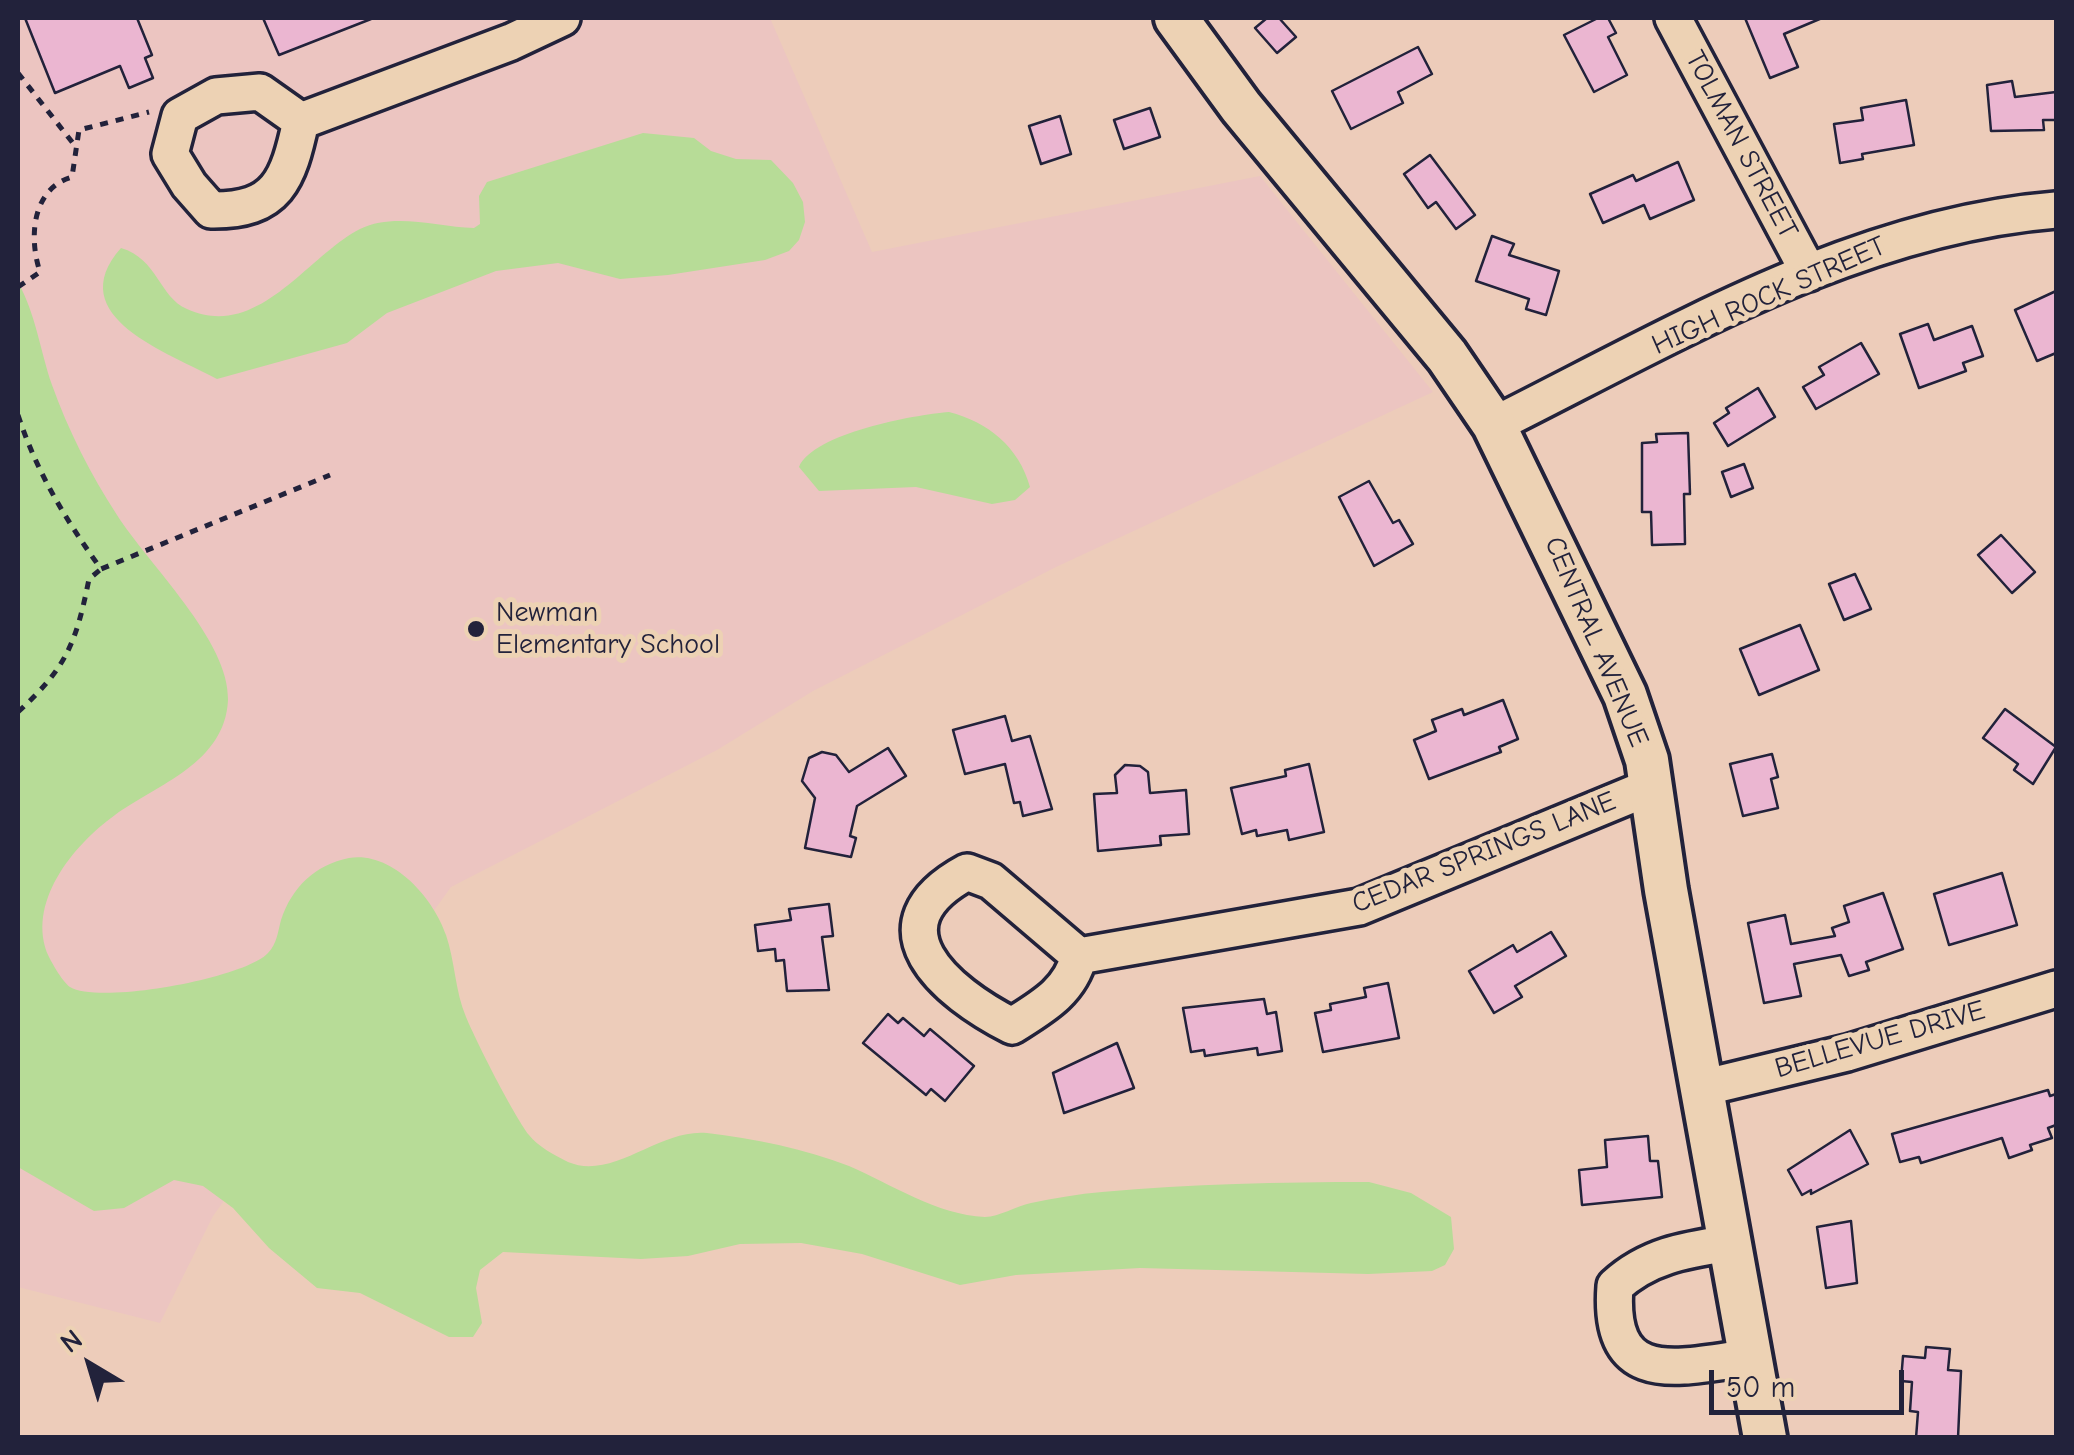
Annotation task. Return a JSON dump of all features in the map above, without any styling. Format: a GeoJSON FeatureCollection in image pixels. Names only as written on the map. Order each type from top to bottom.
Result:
{"type":"FeatureCollection","features":[{"type":"Feature","properties":{"kind":"main road","name":"CENTRAL AVENUE"},"geometry":{"type":"LineString","coordinates":[[1176,18],[1241,107],[1447,356],[1494,425],[1625,695],[1647,760],[1766,1438]]}},
{"type":"Feature","properties":{"kind":"street"},"geometry":{"type":"LineString","coordinates":[[300,121],[506,30],[562,18]]}},
{"type":"Feature","properties":{"kind":"street","name":"TOLMAN STREET"},"geometry":{"type":"LineString","coordinates":[[1673,18],[1809,273]]}},
{"type":"Feature","properties":{"kind":"street","name":"HIGH ROCK STREET"},"geometry":{"type":"LineString","coordinates":[[1494,425],[1809,273],[1916,232],[2002,214],[2056,210]]}},
{"type":"Feature","properties":{"kind":"street","name":"CEDAR SPRINGS LANE"},"geometry":{"type":"LineString","coordinates":[[1080,956],[1359,907],[1650,787]]}},
{"type":"Feature","properties":{"kind":"street"},"geometry":{"type":"LineString","coordinates":[[967,872],[991,882],[1080,956],[1075,975],[1055,998],[1012,1026],[967,1003],[920,950],[919,915],[936,889],[967,872]]}},
{"type":"Feature","properties":{"kind":"street","name":"BELLEVUE DRIVE"},"geometry":{"type":"LineString","coordinates":[[1702,1088],[1847,1053],[2056,990]]}},
{"type":"Feature","properties":{"kind":"street"},"geometry":{"type":"LineString","coordinates":[[1731,1243],[1668,1254],[1635,1268],[1616,1286],[1613,1319],[1620,1342],[1642,1363],[1669,1369],[1752,1357]]}},
{"type":"Feature","properties":{"kind":"path"},"geometry":{"type":"LineString","coordinates":[[18,73],[76,147]]}},
{"type":"Feature","properties":{"kind":"path"},"geometry":{"type":"LineString","coordinates":[[18,287],[40,272],[35,242],[39,204],[55,182],[72,177],[79,130],[112,118],[140,116],[162,99]]}},
{"type":"Feature","properties":{"kind":"path"},"geometry":{"type":"LineString","coordinates":[[18,415],[32,458],[64,518],[102,570]]}},
{"type":"Feature","properties":{"kind":"path"},"geometry":{"type":"LineString","coordinates":[[18,712],[56,678],[81,621],[89,579],[102,570],[178,542],[330,475]]}},
{"type":"Feature","properties":{"kind":"shaded area","name":"Newman Elementary School"},"geometry":{"type":"Polygon","coordinates":[[[18,18],[770,18],[872,252],[1260,176],[1433,392],[1056,567],[813,691],[717,750],[451,887],[213,1216],[160,1323],[18,1287],[18,18]]]}},
{"type":"Feature","properties":{"kind":"green space"},"geometry":{"type":"Polygon","coordinates":[[[643,133],[694,138],[711,151],[736,159],[771,160],[793,183],[803,202],[805,222],[799,240],[789,251],[765,260],[668,275],[620,279],[558,263],[496,271],[387,313],[347,343],[217,379],[128,330],[112,313],[104,294],[106,272],[121,248],[143,260],[170,296],[187,309],[213,316],[236,314],[280,292],[360,229],[402,221],[474,228],[480,224],[479,196],[487,182],[643,133]]]}},
{"type":"Feature","properties":{"kind":"green space"},"geometry":{"type":"Polygon","coordinates":[[[18,282],[34,320],[52,385],[81,452],[117,515],[202,628],[225,677],[228,700],[224,722],[202,756],[99,828],[57,877],[43,917],[43,937],[51,960],[70,987],[86,992],[140,991],[203,979],[254,962],[271,949],[291,897],[306,879],[337,861],[365,858],[395,869],[431,906],[446,935],[466,1017],[496,1078],[532,1139],[568,1162],[602,1165],[672,1138],[689,1134],[724,1135],[815,1154],[932,1205],[985,1217],[1031,1203],[1102,1192],[1369,1182],[1411,1193],[1451,1217],[1454,1249],[1445,1265],[1432,1271],[1368,1274],[1140,1268],[1016,1275],[960,1285],[862,1254],[801,1243],[740,1244],[688,1256],[641,1259],[503,1252],[480,1270],[476,1288],[482,1323],[473,1337],[449,1337],[360,1293],[317,1288],[269,1248],[233,1208],[203,1186],[174,1180],[124,1208],[94,1211],[18,1167],[18,282]]]}},
{"type":"Feature","properties":{"kind":"green space"},"geometry":{"type":"Polygon","coordinates":[[[949,412],[977,422],[1000,438],[1018,460],[1030,487],[1015,500],[992,504],[916,487],[819,491],[799,467],[808,455],[844,435],[912,417],[949,412]]]}},
{"type":"Feature","properties":{"kind":"building"},"geometry":{"type":"Polygon","coordinates":[[[25,18],[137,18],[152,55],[145,58],[153,78],[129,88],[120,66],[55,93],[25,18]]]}},
{"type":"Feature","properties":{"kind":"building"},"geometry":{"type":"Polygon","coordinates":[[[263,18],[371,18],[371,19],[279,55],[263,18]]]}},
{"type":"Feature","properties":{"kind":"building"},"geometry":{"type":"Polygon","coordinates":[[[1267,18],[1279,18],[1296,37],[1277,53],[1255,28],[1267,18]]]}},
{"type":"Feature","properties":{"kind":"building"},"geometry":{"type":"Polygon","coordinates":[[[1598,18],[1608,18],[1616,33],[1608,37],[1627,75],[1594,92],[1564,35],[1598,18]]]}},
{"type":"Feature","properties":{"kind":"building"},"geometry":{"type":"Polygon","coordinates":[[[1745,18],[1822,18],[1784,34],[1798,67],[1770,78],[1745,18]]]}},
{"type":"Feature","properties":{"kind":"building"},"geometry":{"type":"Polygon","coordinates":[[[1418,47],[1432,74],[1398,92],[1403,103],[1351,129],[1332,91],[1418,47]]]}},
{"type":"Feature","properties":{"kind":"building"},"geometry":{"type":"Polygon","coordinates":[[[2012,81],[2015,97],[2056,92],[2056,120],[2043,120],[2044,130],[1991,131],[1987,85],[2012,81]]]}},
{"type":"Feature","properties":{"kind":"building"},"geometry":{"type":"Polygon","coordinates":[[[1906,100],[1914,145],[1862,154],[1863,159],[1840,163],[1834,124],[1863,120],[1861,108],[1906,100]]]}},
{"type":"Feature","properties":{"kind":"building"},"geometry":{"type":"Polygon","coordinates":[[[1150,108],[1160,137],[1124,149],[1114,120],[1150,108]]]}},
{"type":"Feature","properties":{"kind":"building"},"geometry":{"type":"Polygon","coordinates":[[[1060,116],[1071,154],[1041,164],[1029,126],[1060,116]]]}},
{"type":"Feature","properties":{"kind":"building"},"geometry":{"type":"Polygon","coordinates":[[[1430,155],[1475,215],[1456,229],[1436,202],[1428,208],[1404,174],[1430,155]]]}},
{"type":"Feature","properties":{"kind":"building"},"geometry":{"type":"Polygon","coordinates":[[[1678,162],[1694,200],[1650,219],[1644,205],[1603,223],[1590,194],[1633,175],[1636,181],[1678,162]]]}},
{"type":"Feature","properties":{"kind":"building"},"geometry":{"type":"Polygon","coordinates":[[[1492,236],[1514,244],[1509,255],[1559,271],[1546,315],[1526,309],[1529,299],[1476,281],[1492,236]]]}},
{"type":"Feature","properties":{"kind":"building"},"geometry":{"type":"Polygon","coordinates":[[[2056,291],[2056,353],[2037,361],[2015,310],[2056,291]]]}},
{"type":"Feature","properties":{"kind":"building"},"geometry":{"type":"Polygon","coordinates":[[[1928,324],[1934,340],[1972,326],[1983,356],[1963,363],[1966,371],[1919,388],[1900,334],[1928,324]]]}},
{"type":"Feature","properties":{"kind":"building"},"geometry":{"type":"Polygon","coordinates":[[[1861,343],[1879,374],[1816,409],[1803,387],[1824,375],[1819,367],[1861,343]]]}},
{"type":"Feature","properties":{"kind":"building"},"geometry":{"type":"Polygon","coordinates":[[[1758,388],[1775,417],[1728,446],[1714,423],[1729,413],[1726,408],[1758,388]]]}},
{"type":"Feature","properties":{"kind":"building"},"geometry":{"type":"Polygon","coordinates":[[[1688,433],[1690,494],[1684,494],[1685,544],[1652,545],[1651,512],[1642,512],[1642,443],[1657,442],[1656,434],[1688,433]]]}},
{"type":"Feature","properties":{"kind":"building"},"geometry":{"type":"Polygon","coordinates":[[[1744,464],[1753,488],[1731,497],[1722,472],[1744,464]]]}},
{"type":"Feature","properties":{"kind":"building"},"geometry":{"type":"Polygon","coordinates":[[[1369,481],[1393,523],[1399,520],[1413,544],[1374,566],[1339,497],[1369,481]]]}},
{"type":"Feature","properties":{"kind":"building"},"geometry":{"type":"Polygon","coordinates":[[[2001,535],[2035,572],[2012,593],[1978,555],[2001,535]]]}},
{"type":"Feature","properties":{"kind":"building"},"geometry":{"type":"Polygon","coordinates":[[[1855,574],[1871,609],[1844,620],[1829,584],[1855,574]]]}},
{"type":"Feature","properties":{"kind":"building"},"geometry":{"type":"Polygon","coordinates":[[[1800,625],[1819,670],[1759,695],[1740,649],[1800,625]]]}},
{"type":"Feature","properties":{"kind":"building"},"geometry":{"type":"Polygon","coordinates":[[[1503,700],[1518,739],[1499,747],[1501,752],[1429,779],[1414,740],[1436,731],[1432,720],[1462,709],[1464,715],[1503,700]]]}},
{"type":"Feature","properties":{"kind":"building"},"geometry":{"type":"Polygon","coordinates":[[[2005,709],[2056,747],[2033,784],[2014,770],[2018,764],[1983,738],[2005,709]]]}},
{"type":"Feature","properties":{"kind":"building"},"geometry":{"type":"Polygon","coordinates":[[[1005,716],[1012,741],[1030,736],[1052,809],[1023,816],[1020,802],[1014,803],[1005,764],[965,774],[953,730],[1005,716]]]}},
{"type":"Feature","properties":{"kind":"building"},"geometry":{"type":"Polygon","coordinates":[[[888,748],[906,776],[857,806],[850,836],[856,838],[851,857],[805,848],[815,798],[802,781],[809,758],[822,752],[836,755],[849,772],[888,748]]]}},
{"type":"Feature","properties":{"kind":"building"},"geometry":{"type":"Polygon","coordinates":[[[1772,754],[1778,777],[1771,779],[1778,808],[1743,816],[1730,764],[1772,754]]]}},
{"type":"Feature","properties":{"kind":"building"},"geometry":{"type":"Polygon","coordinates":[[[1309,764],[1324,832],[1289,840],[1287,830],[1257,836],[1256,830],[1242,834],[1231,788],[1286,776],[1285,770],[1309,764]]]}},
{"type":"Feature","properties":{"kind":"building"},"geometry":{"type":"Polygon","coordinates":[[[1125,765],[1140,766],[1148,772],[1150,793],[1186,790],[1189,834],[1160,836],[1161,845],[1098,851],[1094,794],[1117,793],[1115,775],[1125,765]]]}},
{"type":"Feature","properties":{"kind":"building"},"geometry":{"type":"Polygon","coordinates":[[[2002,873],[2017,925],[1949,945],[1934,894],[2002,873]]]}},
{"type":"Feature","properties":{"kind":"building"},"geometry":{"type":"Polygon","coordinates":[[[1883,893],[1903,949],[1866,962],[1869,970],[1849,976],[1841,955],[1794,964],[1801,996],[1764,1003],[1748,923],[1785,915],[1791,944],[1835,936],[1832,928],[1849,922],[1844,906],[1883,893]]]}},
{"type":"Feature","properties":{"kind":"building"},"geometry":{"type":"Polygon","coordinates":[[[829,904],[833,936],[822,937],[829,990],[787,991],[784,960],[776,961],[775,949],[758,951],[755,925],[791,920],[789,909],[829,904]]]}},
{"type":"Feature","properties":{"kind":"building"},"geometry":{"type":"Polygon","coordinates":[[[1551,932],[1566,956],[1515,986],[1522,997],[1494,1013],[1469,971],[1513,945],[1517,952],[1551,932]]]}},
{"type":"Feature","properties":{"kind":"building"},"geometry":{"type":"Polygon","coordinates":[[[1388,983],[1399,1038],[1323,1052],[1315,1013],[1331,1010],[1330,1004],[1366,997],[1364,988],[1388,983]]]}},
{"type":"Feature","properties":{"kind":"building"},"geometry":{"type":"Polygon","coordinates":[[[1264,999],[1267,1014],[1276,1012],[1282,1051],[1258,1055],[1257,1048],[1205,1056],[1204,1050],[1191,1052],[1183,1008],[1264,999]]]}},
{"type":"Feature","properties":{"kind":"building"},"geometry":{"type":"Polygon","coordinates":[[[888,1014],[898,1023],[903,1018],[924,1036],[930,1029],[974,1066],[945,1101],[931,1089],[926,1095],[863,1043],[888,1014]]]}},
{"type":"Feature","properties":{"kind":"building"},"geometry":{"type":"Polygon","coordinates":[[[1117,1043],[1134,1088],[1064,1113],[1053,1073],[1117,1043]]]}},
{"type":"Feature","properties":{"kind":"building"},"geometry":{"type":"Polygon","coordinates":[[[2048,1090],[2050,1096],[2056,1094],[2056,1125],[2048,1128],[2052,1138],[2030,1145],[2032,1150],[2009,1158],[2002,1138],[1921,1163],[1919,1157],[1900,1162],[1892,1134],[2048,1090]]]}},
{"type":"Feature","properties":{"kind":"building"},"geometry":{"type":"Polygon","coordinates":[[[1850,1130],[1868,1164],[1802,1195],[1788,1170],[1850,1130]]]}},
{"type":"Feature","properties":{"kind":"building"},"geometry":{"type":"Polygon","coordinates":[[[1648,1136],[1650,1161],[1658,1161],[1662,1197],[1582,1205],[1579,1170],[1607,1167],[1605,1140],[1648,1136]]]}},
{"type":"Feature","properties":{"kind":"building"},"geometry":{"type":"Polygon","coordinates":[[[1851,1221],[1857,1283],[1826,1288],[1817,1227],[1851,1221]]]}},
{"type":"Feature","properties":{"kind":"building"},"geometry":{"type":"Polygon","coordinates":[[[1926,1347],[1950,1349],[1948,1370],[1961,1371],[1958,1438],[1916,1438],[1918,1412],[1910,1411],[1912,1382],[1901,1381],[1903,1356],[1925,1358],[1926,1347]]]}},
{"type":"Feature","properties":{"kind":"place","name":"Newman Elementary School"},"geometry":{"type":"Point","coordinates":[476,629]}}]}
